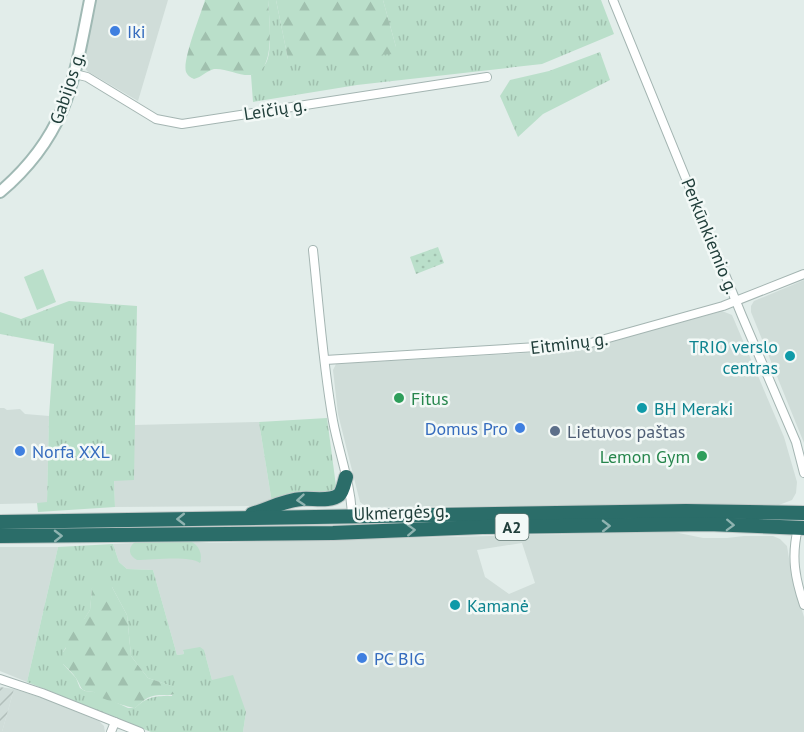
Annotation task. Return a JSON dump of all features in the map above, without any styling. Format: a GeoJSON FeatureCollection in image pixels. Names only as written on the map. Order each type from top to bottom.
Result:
{"type":"FeatureCollection","features":[{"type":"Feature","properties":{"kind":"highway"},"geometry":{"type":"LineString","coordinates":[[238,518],[290,500],[328,499],[338,496],[346,477]]}},
{"type":"Feature","properties":{"kind":"highway"},"geometry":{"type":"LineString","coordinates":[[801,528],[803,510]]}},
{"type":"Feature","properties":{"kind":"highway","name":"Ukmergės g."},"geometry":{"type":"LineString","coordinates":[[0,522],[803,510]]}},
{"type":"Feature","properties":{"kind":"highway"},"geometry":{"type":"LineString","coordinates":[[352,516],[358,532]]}},
{"type":"Feature","properties":{"kind":"highway","name":"Ukmergės g."},"geometry":{"type":"LineString","coordinates":[[0,537],[708,524],[801,528]]}},
{"type":"Feature","properties":{"kind":"street","name":"Gabijos g."},"geometry":{"type":"LineString","coordinates":[[0,192],[24,170],[45,143],[59,118],[75,74],[90,0]]}},
{"type":"Feature","properties":{"kind":"street","name":"Perkūnkiemio g."},"geometry":{"type":"LineString","coordinates":[[613,0],[736,302],[796,442],[804,473]]}},
{"type":"Feature","properties":{"kind":"street","name":"Leičių g."},"geometry":{"type":"LineString","coordinates":[[75,74],[87,77],[156,119],[182,124],[486,77]]}},
{"type":"Feature","properties":{"kind":"street"},"geometry":{"type":"LineString","coordinates":[[313,250],[333,422],[352,502],[352,516]]}},
{"type":"Feature","properties":{"kind":"street","name":"Eitminų g."},"geometry":{"type":"LineString","coordinates":[[325,360],[587,344],[712,310],[804,274]]}},
{"type":"Feature","properties":{"kind":"street"},"geometry":{"type":"LineString","coordinates":[[801,528],[794,543],[794,566],[804,605]]}},
{"type":"Feature","properties":{"kind":"street"},"geometry":{"type":"LineString","coordinates":[[0,680],[42,693],[140,732]]}},
{"type":"Feature","properties":{"kind":"street"},"geometry":{"type":"LineString","coordinates":[[111,732],[115,722]]}},
{"type":"Feature","properties":{"kind":"shaded area"},"geometry":{"type":"Polygon","coordinates":[[[94,0],[168,0],[138,101],[87,71],[82,64],[94,0]]]}},
{"type":"Feature","properties":{"kind":"shaded area"},"geometry":{"type":"Polygon","coordinates":[[[804,280],[804,443],[751,312],[751,306],[754,301],[804,280]]]}},
{"type":"Feature","properties":{"kind":"shaded area"},"geometry":{"type":"Polygon","coordinates":[[[722,311],[732,315],[784,437],[797,482],[796,493],[792,500],[779,505],[369,507],[360,502],[338,414],[333,370],[336,364],[578,350],[722,311]]]}},
{"type":"Feature","properties":{"kind":"shaded area"},"geometry":{"type":"Polygon","coordinates":[[[0,408],[20,409],[25,414],[49,416],[47,503],[0,504],[0,408]]]}},
{"type":"Feature","properties":{"kind":"shaded area"},"geometry":{"type":"Polygon","coordinates":[[[259,422],[272,503],[261,506],[115,507],[114,480],[134,480],[134,425],[259,422]]]}},
{"type":"Feature","properties":{"kind":"shaded area"},"geometry":{"type":"Polygon","coordinates":[[[674,532],[703,538],[773,536],[780,539],[787,546],[792,577],[804,617],[804,732],[243,732],[246,712],[212,680],[204,650],[183,651],[184,654],[177,655],[153,570],[127,569],[119,562],[113,544],[186,541],[209,543],[674,532]],[[522,543],[477,550],[485,577],[509,594],[535,583],[522,543]]]}},
{"type":"Feature","properties":{"kind":"shaded area"},"geometry":{"type":"Polygon","coordinates":[[[0,547],[58,547],[27,682],[0,671],[0,547]]]}},
{"type":"Feature","properties":{"kind":"shaded area"},"geometry":{"type":"Polygon","coordinates":[[[0,687],[14,689],[2,732],[0,732],[0,687]]]}},
{"type":"Feature","properties":{"kind":"shaded area"},"geometry":{"type":"Polygon","coordinates":[[[14,689],[99,721],[104,726],[105,732],[2,732],[14,689]]]}},
{"type":"Feature","properties":{"kind":"green space"},"geometry":{"type":"Polygon","coordinates":[[[205,0],[268,0],[270,44],[265,65],[259,72],[246,75],[214,69],[194,79],[186,72],[192,37],[205,0]]]}},
{"type":"Feature","properties":{"kind":"green space"},"geometry":{"type":"Polygon","coordinates":[[[268,0],[276,0],[288,59],[396,47],[383,0],[601,0],[614,34],[542,64],[357,85],[253,102],[251,75],[260,70],[268,57],[270,33],[268,0]]]}},
{"type":"Feature","properties":{"kind":"green space"},"geometry":{"type":"Polygon","coordinates":[[[276,0],[383,0],[396,47],[393,54],[298,61],[288,59],[276,0]]]}},
{"type":"Feature","properties":{"kind":"green space"},"geometry":{"type":"Polygon","coordinates":[[[600,52],[610,80],[543,114],[518,137],[500,96],[510,80],[549,71],[600,52]]]}},
{"type":"Feature","properties":{"kind":"green space"},"geometry":{"type":"Polygon","coordinates":[[[438,247],[444,263],[416,274],[410,257],[438,247]]]}},
{"type":"Feature","properties":{"kind":"green space"},"geometry":{"type":"Polygon","coordinates":[[[43,269],[56,302],[37,310],[24,277],[43,269]]]}},
{"type":"Feature","properties":{"kind":"green space"},"geometry":{"type":"Polygon","coordinates":[[[69,301],[137,306],[134,480],[114,481],[115,507],[38,512],[37,503],[47,502],[49,416],[54,344],[0,334],[0,312],[21,319],[69,301]]]}},
{"type":"Feature","properties":{"kind":"green space"},"geometry":{"type":"Polygon","coordinates":[[[327,418],[336,486],[330,494],[272,503],[259,422],[327,418]]]}},
{"type":"Feature","properties":{"kind":"green space"},"geometry":{"type":"Polygon","coordinates":[[[190,541],[200,550],[200,563],[188,559],[137,560],[130,552],[135,542],[190,541]]]}},
{"type":"Feature","properties":{"kind":"green space"},"geometry":{"type":"Polygon","coordinates":[[[113,544],[119,562],[127,569],[153,570],[177,655],[184,654],[183,650],[200,647],[204,650],[212,680],[233,675],[246,712],[243,732],[151,732],[27,682],[58,547],[113,544]],[[112,587],[92,588],[90,610],[63,652],[63,664],[76,678],[80,688],[128,708],[135,708],[152,698],[172,696],[174,687],[148,678],[131,656],[127,615],[112,587]]]}},
{"type":"Feature","properties":{"kind":"green space"},"geometry":{"type":"Polygon","coordinates":[[[101,582],[112,587],[127,615],[131,656],[148,678],[175,687],[178,692],[172,695],[150,697],[132,708],[84,690],[63,664],[68,625],[84,619],[90,610],[92,588],[101,582]]]}},
{"type":"Feature","properties":{"kind":"place","name":"Iki"},"geometry":{"type":"Point","coordinates":[115,31]}},
{"type":"Feature","properties":{"kind":"place","name":"TRIO verslo centras"},"geometry":{"type":"Point","coordinates":[790,356]}},
{"type":"Feature","properties":{"kind":"place","name":"Fitus"},"geometry":{"type":"Point","coordinates":[399,398]}},
{"type":"Feature","properties":{"kind":"place","name":"BH Meraki"},"geometry":{"type":"Point","coordinates":[642,408]}},
{"type":"Feature","properties":{"kind":"place","name":"Domus Pro"},"geometry":{"type":"Point","coordinates":[520,428]}},
{"type":"Feature","properties":{"kind":"place","name":"Lietuvos paštas"},"geometry":{"type":"Point","coordinates":[555,431]}},
{"type":"Feature","properties":{"kind":"place","name":"Norfa XXL"},"geometry":{"type":"Point","coordinates":[20,451]}},
{"type":"Feature","properties":{"kind":"place","name":"Lemon Gym"},"geometry":{"type":"Point","coordinates":[702,456]}},
{"type":"Feature","properties":{"kind":"place","name":"Kamanė"},"geometry":{"type":"Point","coordinates":[455,605]}},
{"type":"Feature","properties":{"kind":"place","name":"PC BIG"},"geometry":{"type":"Point","coordinates":[362,658]}}]}
